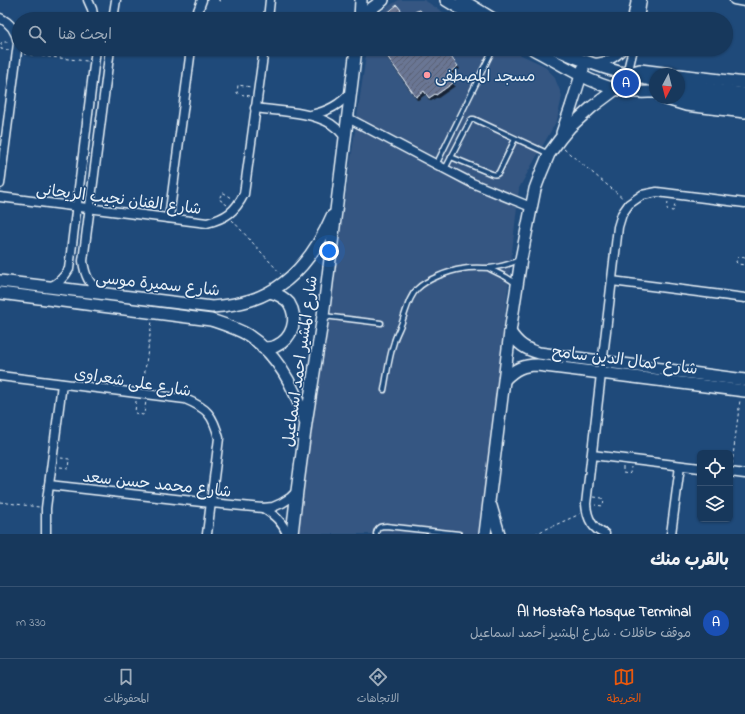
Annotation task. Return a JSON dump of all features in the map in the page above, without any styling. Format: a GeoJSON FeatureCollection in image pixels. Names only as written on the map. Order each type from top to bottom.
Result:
{"type":"FeatureCollection","features":[{"type":"Feature","properties":{"kind":"main road"},"geometry":{"type":"LineString","coordinates":[[360,12],[361,0]]}},
{"type":"Feature","properties":{"kind":"main road"},"geometry":{"type":"LineString","coordinates":[[368,12],[383,0]]}},
{"type":"Feature","properties":{"kind":"main road"},"geometry":{"type":"LineString","coordinates":[[446,0],[466,12]]}},
{"type":"Feature","properties":{"kind":"main road"},"geometry":{"type":"LineString","coordinates":[[462,0],[482,12]]}},
{"type":"Feature","properties":{"kind":"main road","name":"شارع المشير احمد اسماعيل"},"geometry":{"type":"LineString","coordinates":[[292,534],[296,491],[323,316],[355,56]]}},
{"type":"Feature","properties":{"kind":"main road"},"geometry":{"type":"LineString","coordinates":[[561,56],[581,75],[594,81],[627,92],[649,93]]}},
{"type":"Feature","properties":{"kind":"main road"},"geometry":{"type":"LineString","coordinates":[[566,56],[649,80]]}},
{"type":"Feature","properties":{"kind":"main road"},"geometry":{"type":"LineString","coordinates":[[558,141],[572,107],[584,67],[586,64],[591,63]]}},
{"type":"Feature","properties":{"kind":"main road"},"geometry":{"type":"LineString","coordinates":[[485,534],[510,332],[521,258],[535,189],[549,154],[558,141],[581,117],[616,89],[627,74],[640,70],[649,71]]}},
{"type":"Feature","properties":{"kind":"main road"},"geometry":{"type":"LineString","coordinates":[[685,76],[745,83]]}},
{"type":"Feature","properties":{"kind":"main road"},"geometry":{"type":"LineString","coordinates":[[644,92],[640,90],[640,82],[643,80],[649,81]]}},
{"type":"Feature","properties":{"kind":"main road"},"geometry":{"type":"LineString","coordinates":[[685,87],[745,94]]}},
{"type":"Feature","properties":{"kind":"main road"},"geometry":{"type":"LineString","coordinates":[[685,96],[745,103]]}},
{"type":"Feature","properties":{"kind":"main road"},"geometry":{"type":"LineString","coordinates":[[683,104],[745,112]]}},
{"type":"Feature","properties":{"kind":"main road","name":"شارع سميرة موسى"},"geometry":{"type":"LineString","coordinates":[[0,281],[212,307],[232,305],[252,300],[270,292],[287,280],[302,266],[315,249],[326,230],[337,205]]}},
{"type":"Feature","properties":{"kind":"main road"},"geometry":{"type":"LineString","coordinates":[[263,348],[274,347],[284,342],[291,333],[294,323],[293,312],[288,302],[280,295],[270,292]]}},
{"type":"Feature","properties":{"kind":"main road","name":"شارع سميرة موسى"},"geometry":{"type":"LineString","coordinates":[[3,296],[153,312],[211,320],[230,326],[248,336],[263,348],[279,366],[292,387],[302,409],[306,423]]}},
{"type":"Feature","properties":{"kind":"main road","name":"شارع كمال الدين سامح"},"geometry":{"type":"LineString","coordinates":[[510,332],[515,340],[530,351],[602,367],[744,387]]}},
{"type":"Feature","properties":{"kind":"main road","name":"شارع كمال الدين سامح"},"geometry":{"type":"LineString","coordinates":[[505,379],[511,372],[528,365],[537,364],[602,367]]}},
{"type":"Feature","properties":{"kind":"main road"},"geometry":{"type":"LineString","coordinates":[[490,500],[499,534]]}},
{"type":"Feature","properties":{"kind":"street"},"geometry":{"type":"LineString","coordinates":[[88,0],[92,12]]}},
{"type":"Feature","properties":{"kind":"street"},"geometry":{"type":"LineString","coordinates":[[115,12],[116,0]]}},
{"type":"Feature","properties":{"kind":"street"},"geometry":{"type":"LineString","coordinates":[[198,12],[202,0]]}},
{"type":"Feature","properties":{"kind":"street"},"geometry":{"type":"LineString","coordinates":[[269,12],[270,0]]}},
{"type":"Feature","properties":{"kind":"street"},"geometry":{"type":"LineString","coordinates":[[633,12],[636,0]]}},
{"type":"Feature","properties":{"kind":"street"},"geometry":{"type":"LineString","coordinates":[[640,12],[642,0]]}},
{"type":"Feature","properties":{"kind":"street"},"geometry":{"type":"LineString","coordinates":[[734,0],[745,2]]}},
{"type":"Feature","properties":{"kind":"street"},"geometry":{"type":"LineString","coordinates":[[0,18],[12,27]]}},
{"type":"Feature","properties":{"kind":"street"},"geometry":{"type":"LineString","coordinates":[[0,184],[16,56]]}},
{"type":"Feature","properties":{"kind":"street"},"geometry":{"type":"LineString","coordinates":[[49,287],[58,284],[65,277],[69,269],[95,56]]}},
{"type":"Feature","properties":{"kind":"street"},"geometry":{"type":"LineString","coordinates":[[101,293],[88,280],[84,271],[83,262],[109,56]]}},
{"type":"Feature","properties":{"kind":"street"},"geometry":{"type":"LineString","coordinates":[[169,218],[189,56]]}},
{"type":"Feature","properties":{"kind":"street"},"geometry":{"type":"LineString","coordinates":[[231,212],[240,202],[244,194],[263,56]]}},
{"type":"Feature","properties":{"kind":"street"},"geometry":{"type":"LineString","coordinates":[[591,63],[612,59],[616,56]]}},
{"type":"Feature","properties":{"kind":"street"},"geometry":{"type":"LineString","coordinates":[[627,74],[632,56]]}},
{"type":"Feature","properties":{"kind":"street"},"geometry":{"type":"LineString","coordinates":[[311,115],[321,113],[334,107],[351,91]]}},
{"type":"Feature","properties":{"kind":"street"},"geometry":{"type":"LineString","coordinates":[[255,108],[311,115],[330,124],[345,137]]}},
{"type":"Feature","properties":{"kind":"street"},"geometry":{"type":"LineString","coordinates":[[348,118],[472,183],[531,207]]}},
{"type":"Feature","properties":{"kind":"street"},"geometry":{"type":"LineString","coordinates":[[605,534],[594,527],[589,520],[586,504],[618,227],[622,214],[629,204],[642,195],[657,192],[745,203]]}},
{"type":"Feature","properties":{"kind":"street","name":"شارع الفنان نجيب الريحانى"},"geometry":{"type":"LineString","coordinates":[[0,197],[207,223],[218,220],[231,212]]}},
{"type":"Feature","properties":{"kind":"street"},"geometry":{"type":"LineString","coordinates":[[612,281],[745,298]]}},
{"type":"Feature","properties":{"kind":"street","name":"شارع على شعراوى"},"geometry":{"type":"LineString","coordinates":[[0,376],[185,400],[198,405],[208,414],[216,425],[219,438],[207,534]]}},
{"type":"Feature","properties":{"kind":"street"},"geometry":{"type":"LineString","coordinates":[[46,534],[48,485],[62,384]]}},
{"type":"Feature","properties":{"kind":"street"},"geometry":{"type":"LineString","coordinates":[[592,455],[697,468]]}},
{"type":"Feature","properties":{"kind":"street"},"geometry":{"type":"LineString","coordinates":[[671,534],[680,466]]}},
{"type":"Feature","properties":{"kind":"street"},"geometry":{"type":"LineString","coordinates":[[733,472],[745,474]]}},
{"type":"Feature","properties":{"kind":"street","name":"شارع محمد حسن سعد"},"geometry":{"type":"LineString","coordinates":[[48,485],[211,504],[263,508],[282,503],[290,498],[296,491]]}},
{"type":"Feature","properties":{"kind":"street"},"geometry":{"type":"LineString","coordinates":[[263,508],[274,514],[285,527],[287,534]]}},
{"type":"Feature","properties":{"kind":"lane"},"geometry":{"type":"LineString","coordinates":[[436,165],[490,56]]}},
{"type":"Feature","properties":{"kind":"lane"},"geometry":{"type":"LineString","coordinates":[[444,169],[472,119],[549,154]]}},
{"type":"Feature","properties":{"kind":"lane"},"geometry":{"type":"LineString","coordinates":[[451,157],[494,175],[499,172],[515,139]]}},
{"type":"Feature","properties":{"kind":"lane"},"geometry":{"type":"LineString","coordinates":[[384,390],[394,342],[404,319],[409,302],[419,287],[448,272],[474,267],[488,268],[505,265],[521,258]]}},
{"type":"Feature","properties":{"kind":"lane"},"geometry":{"type":"LineString","coordinates":[[488,268],[517,284]]}},
{"type":"Feature","properties":{"kind":"lane"},"geometry":{"type":"LineString","coordinates":[[323,316],[381,324]]}},
{"type":"Feature","properties":{"kind":"lane"},"geometry":{"type":"LineString","coordinates":[[376,534],[380,526],[459,534]]}},
{"type":"Feature","properties":{"kind":"path"},"geometry":{"type":"LineString","coordinates":[[218,0],[223,0]]}},
{"type":"Feature","properties":{"kind":"path"},"geometry":{"type":"LineString","coordinates":[[12,47],[2,42],[1,43],[1,49],[12,49]]}},
{"type":"Feature","properties":{"kind":"path"},"geometry":{"type":"LineString","coordinates":[[59,56],[95,62]]}},
{"type":"Feature","properties":{"kind":"path"},"geometry":{"type":"LineString","coordinates":[[257,97],[237,94],[238,86],[240,85],[258,88]]}},
{"type":"Feature","properties":{"kind":"path"},"geometry":{"type":"LineString","coordinates":[[558,141],[629,204]]}},
{"type":"Feature","properties":{"kind":"path"},"geometry":{"type":"LineString","coordinates":[[240,202],[224,193],[222,193],[219,198],[287,280]]}},
{"type":"Feature","properties":{"kind":"path"},"geometry":{"type":"LineString","coordinates":[[672,194],[674,210],[673,212],[667,210],[672,194]]}},
{"type":"Feature","properties":{"kind":"path"},"geometry":{"type":"LineString","coordinates":[[745,257],[738,256],[736,262],[738,264],[745,265]]}},
{"type":"Feature","properties":{"kind":"path"},"geometry":{"type":"LineString","coordinates":[[142,394],[134,413],[142,415],[144,414],[142,394],[153,312]]}},
{"type":"Feature","properties":{"kind":"path"},"geometry":{"type":"LineString","coordinates":[[733,454],[744,387]]}},
{"type":"Feature","properties":{"kind":"path"},"geometry":{"type":"LineString","coordinates":[[628,459],[630,474],[622,472],[628,459]]}},
{"type":"Feature","properties":{"kind":"path"},"geometry":{"type":"LineString","coordinates":[[69,460],[70,460],[68,468],[52,461],[69,460]]}},
{"type":"Feature","properties":{"kind":"path"},"geometry":{"type":"LineString","coordinates":[[535,534],[586,504],[602,498],[604,500],[602,506],[586,504]]}},
{"type":"Feature","properties":{"kind":"path"},"geometry":{"type":"LineString","coordinates":[[0,502],[46,508]]}},
{"type":"Feature","properties":{"kind":"shaded area"},"geometry":{"type":"Polygon","coordinates":[[[399,0],[424,0],[443,12],[382,12],[387,7],[399,0]]]}},
{"type":"Feature","properties":{"kind":"shaded area"},"geometry":{"type":"Polygon","coordinates":[[[366,56],[523,56],[543,65],[554,76],[562,96],[557,120],[519,188],[481,534],[296,534],[366,56]]]}},
{"type":"Feature","properties":{"kind":"building"},"geometry":{"type":"Polygon","coordinates":[[[397,5],[403,12],[388,12],[397,5]]]}},
{"type":"Feature","properties":{"kind":"building","name":"مسجد المصطفى"},"geometry":{"type":"Polygon","coordinates":[[[387,56],[450,56],[458,66],[450,72],[455,78],[451,81],[453,83],[429,98],[424,91],[416,97],[387,56]]]}},
{"type":"Feature","properties":{"kind":"place","name":"مسجد المصطفى"},"geometry":{"type":"Point","coordinates":[427,75]}},
{"type":"Feature","properties":{"kind":"place","name":"Al Mostafa Mosque Terminal"},"geometry":{"type":"Point","coordinates":[626,83]}}]}
